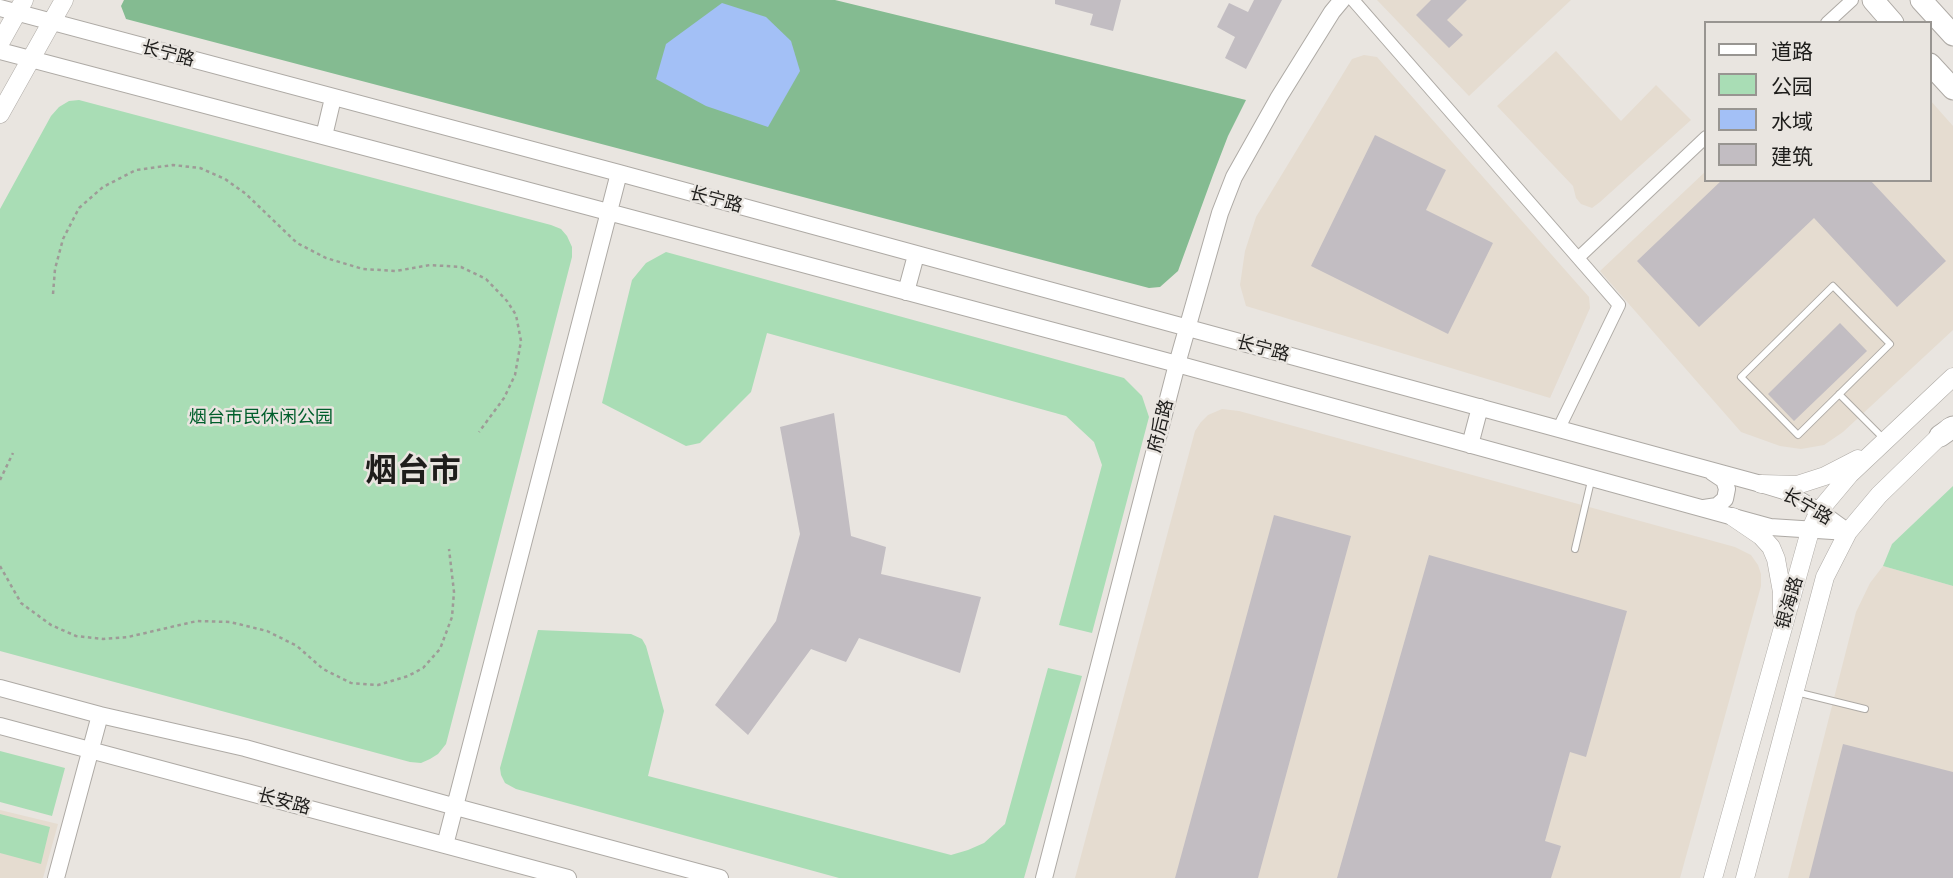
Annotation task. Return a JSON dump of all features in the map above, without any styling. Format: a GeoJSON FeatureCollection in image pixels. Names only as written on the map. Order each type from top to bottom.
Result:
{"type":"FeatureCollection","features":[{"type":"Feature","properties":{"kind":"main road"},"geometry":{"type":"LineString","coordinates":[[0,114],[64,0]]}},
{"type":"Feature","properties":{"kind":"main road"},"geometry":{"type":"LineString","coordinates":[[1872,0],[1891,21]]}},
{"type":"Feature","properties":{"kind":"main road"},"geometry":{"type":"LineString","coordinates":[[1921,0],[1953,35]]}},
{"type":"Feature","properties":{"kind":"main road"},"geometry":{"type":"LineString","coordinates":[[0,43],[14,7]]}},
{"type":"Feature","properties":{"kind":"main road"},"geometry":{"type":"LineString","coordinates":[[1932,66],[1953,89]]}},
{"type":"Feature","properties":{"kind":"main road","name":"银海路"},"geometry":{"type":"LineString","coordinates":[[1713,878],[1810,531],[1819,511],[1850,474],[1953,377]]}},
{"type":"Feature","properties":{"kind":"main road","name":"银海路"},"geometry":{"type":"LineString","coordinates":[[1745,878],[1825,577],[1848,532],[1879,495],[1949,429]]}},
{"type":"Feature","properties":{"kind":"main road"},"geometry":{"type":"LineString","coordinates":[[1761,484],[1797,485],[1847,466],[1883,443]]}},
{"type":"Feature","properties":{"kind":"main road"},"geometry":{"type":"LineString","coordinates":[[1733,517],[1761,536],[1771,547],[1782,592],[1783,629]]}},
{"type":"Feature","properties":{"kind":"street","name":"府后路"},"geometry":{"type":"LineString","coordinates":[[1044,878],[1177,364],[1220,213],[1234,177],[1286,86],[1342,0]]}},
{"type":"Feature","properties":{"kind":"street"},"geometry":{"type":"LineString","coordinates":[[1353,0],[1619,305],[1559,428]]}},
{"type":"Feature","properties":{"kind":"street"},"geometry":{"type":"LineString","coordinates":[[1830,21],[1852,0]]}},
{"type":"Feature","properties":{"kind":"street","name":"长宁路"},"geometry":{"type":"LineString","coordinates":[[14,7],[51,23],[619,173],[1761,484],[1784,491],[1848,532]]}},
{"type":"Feature","properties":{"kind":"street","name":"长宁路"},"geometry":{"type":"LineString","coordinates":[[0,51],[1177,364],[1770,527],[1848,532]]}},
{"type":"Feature","properties":{"kind":"street"},"geometry":{"type":"LineString","coordinates":[[324,136],[333,98]]}},
{"type":"Feature","properties":{"kind":"street"},"geometry":{"type":"LineString","coordinates":[[1578,258],[1704,139]]}},
{"type":"Feature","properties":{"kind":"street"},"geometry":{"type":"LineString","coordinates":[[445,845],[619,173]]}},
{"type":"Feature","properties":{"kind":"street"},"geometry":{"type":"LineString","coordinates":[[906,292],[916,254]]}},
{"type":"Feature","properties":{"kind":"street"},"geometry":{"type":"LineString","coordinates":[[1470,445],[1480,407]]}},
{"type":"Feature","properties":{"kind":"street"},"geometry":{"type":"LineString","coordinates":[[1698,508],[1708,509],[1725,499],[1727,489],[1724,480],[1716,473],[1706,470]]}},
{"type":"Feature","properties":{"kind":"street"},"geometry":{"type":"LineString","coordinates":[[0,688],[100,715],[245,748],[720,878]]}},
{"type":"Feature","properties":{"kind":"street"},"geometry":{"type":"LineString","coordinates":[[56,878],[100,715]]}},
{"type":"Feature","properties":{"kind":"street","name":"长安路"},"geometry":{"type":"LineString","coordinates":[[0,726],[445,845],[542,875],[568,878]]}},
{"type":"Feature","properties":{"kind":"lane"},"geometry":{"type":"LineString","coordinates":[[1833,286],[1890,344],[1839,394],[1798,435],[1741,377],[1833,286]]}},
{"type":"Feature","properties":{"kind":"lane"},"geometry":{"type":"LineString","coordinates":[[1839,394],[1883,443]]}},
{"type":"Feature","properties":{"kind":"lane"},"geometry":{"type":"LineString","coordinates":[[1575,549],[1592,479]]}},
{"type":"Feature","properties":{"kind":"lane"},"geometry":{"type":"LineString","coordinates":[[1794,691],[1866,709]]}},
{"type":"Feature","properties":{"kind":"path"},"geometry":{"type":"LineString","coordinates":[[54,294],[55,269],[63,239],[79,208],[103,187],[136,170],[173,165],[200,168],[225,179],[246,194],[297,243],[326,258],[363,269],[396,271],[430,265],[461,267],[486,279],[516,315],[521,341],[515,375],[504,398],[479,432]]}},
{"type":"Feature","properties":{"kind":"path"},"geometry":{"type":"LineString","coordinates":[[0,480],[13,453]]}},
{"type":"Feature","properties":{"kind":"path"},"geometry":{"type":"LineString","coordinates":[[0,566],[21,603],[51,625],[76,636],[103,639],[128,637],[197,621],[230,622],[267,631],[297,646],[323,669],[351,683],[378,685],[408,677],[423,668],[440,649],[452,617],[454,592],[449,549]]}},
{"type":"Feature","properties":{"kind":"shaded area"},"geometry":{"type":"Polygon","coordinates":[[[1377,0],[1571,0],[1469,96],[1377,0]]]}},
{"type":"Feature","properties":{"kind":"shaded area"},"geometry":{"type":"Polygon","coordinates":[[[1556,51],[1621,121],[1656,85],[1691,120],[1592,208],[1581,204],[1576,198],[1573,186],[1497,106],[1556,51]]]}},
{"type":"Feature","properties":{"kind":"shaded area"},"geometry":{"type":"Polygon","coordinates":[[[1364,55],[1377,57],[1589,297],[1590,308],[1550,398],[1246,306],[1240,285],[1245,251],[1256,217],[1352,59],[1364,55]]]}},
{"type":"Feature","properties":{"kind":"shaded area"},"geometry":{"type":"Polygon","coordinates":[[[1932,102],[1953,126],[1953,330],[1843,432],[1824,445],[1801,449],[1780,446],[1741,432],[1600,271],[1704,173],[1704,182],[1932,182],[1932,102]]]}},
{"type":"Feature","properties":{"kind":"shaded area"},"geometry":{"type":"Polygon","coordinates":[[[1222,409],[1239,411],[1735,547],[1751,555],[1761,574],[1761,586],[1680,878],[1075,878],[1195,431],[1208,415],[1222,409]]]}},
{"type":"Feature","properties":{"kind":"shaded area"},"geometry":{"type":"Polygon","coordinates":[[[1883,566],[1953,586],[1953,878],[1788,878],[1856,612],[1870,583],[1883,566]]]}},
{"type":"Feature","properties":{"kind":"shaded area"},"geometry":{"type":"Polygon","coordinates":[[[0,810],[58,824],[43,878],[0,878],[0,810]]]}},
{"type":"Feature","properties":{"kind":"green space"},"geometry":{"type":"Polygon","coordinates":[[[124,0],[835,0],[1246,100],[1228,136],[1178,271],[1160,287],[1149,288],[126,19],[121,6],[124,0]]]}},
{"type":"Feature","properties":{"kind":"green space","name":"烟台市民休闲公园"},"geometry":{"type":"Polygon","coordinates":[[[79,100],[551,225],[561,229],[567,236],[572,247],[572,257],[446,744],[430,759],[421,763],[410,762],[0,651],[0,209],[51,116],[69,101],[79,100]]]}},
{"type":"Feature","properties":{"kind":"green space"},"geometry":{"type":"Polygon","coordinates":[[[666,252],[1124,378],[1142,396],[1149,417],[1092,633],[1059,625],[1102,465],[1094,442],[1066,416],[767,333],[751,392],[700,443],[686,446],[602,403],[632,280],[646,263],[666,252]]]}},
{"type":"Feature","properties":{"kind":"green space"},"geometry":{"type":"Polygon","coordinates":[[[1953,486],[1953,586],[1883,566],[1892,544],[1953,486]]]}},
{"type":"Feature","properties":{"kind":"green space"},"geometry":{"type":"Polygon","coordinates":[[[538,630],[631,634],[642,639],[664,711],[648,776],[951,855],[984,843],[1005,824],[1048,668],[1082,676],[1024,878],[839,878],[516,789],[505,783],[500,768],[538,630]]]}},
{"type":"Feature","properties":{"kind":"green space"},"geometry":{"type":"Polygon","coordinates":[[[0,751],[65,768],[52,816],[0,802],[0,751]]]}},
{"type":"Feature","properties":{"kind":"green space"},"geometry":{"type":"Polygon","coordinates":[[[0,814],[50,827],[41,864],[0,853],[0,814]]]}},
{"type":"Feature","properties":{"kind":"water"},"geometry":{"type":"Polygon","coordinates":[[[722,3],[766,17],[791,41],[800,71],[768,127],[706,106],[656,79],[666,44],[722,3]]]}},
{"type":"Feature","properties":{"kind":"building"},"geometry":{"type":"Polygon","coordinates":[[[1055,0],[1121,0],[1113,31],[1090,25],[1093,14],[1055,4],[1055,0]]]}},
{"type":"Feature","properties":{"kind":"building"},"geometry":{"type":"Polygon","coordinates":[[[1254,0],[1282,0],[1246,69],[1225,58],[1235,37],[1217,27],[1229,3],[1248,12],[1254,0]]]}},
{"type":"Feature","properties":{"kind":"building"},"geometry":{"type":"Polygon","coordinates":[[[1431,0],[1467,0],[1447,20],[1463,35],[1449,48],[1416,15],[1431,0]]]}},
{"type":"Feature","properties":{"kind":"building"},"geometry":{"type":"Polygon","coordinates":[[[1375,135],[1446,170],[1426,210],[1493,243],[1448,334],[1311,266],[1375,135]]]}},
{"type":"Feature","properties":{"kind":"building"},"geometry":{"type":"Polygon","coordinates":[[[1720,182],[1872,182],[1946,261],[1897,307],[1814,218],[1699,327],[1637,261],[1720,182]]]}},
{"type":"Feature","properties":{"kind":"building"},"geometry":{"type":"Polygon","coordinates":[[[1840,323],[1867,351],[1794,421],[1768,394],[1840,323]]]}},
{"type":"Feature","properties":{"kind":"building"},"geometry":{"type":"Polygon","coordinates":[[[834,413],[851,536],[886,547],[881,574],[981,597],[960,673],[859,638],[846,662],[811,649],[748,735],[715,705],[776,621],[800,534],[780,427],[834,413]]]}},
{"type":"Feature","properties":{"kind":"building"},"geometry":{"type":"Polygon","coordinates":[[[1274,515],[1351,536],[1258,878],[1175,878],[1274,515]]]}},
{"type":"Feature","properties":{"kind":"building"},"geometry":{"type":"Polygon","coordinates":[[[1429,555],[1627,611],[1586,757],[1570,752],[1545,841],[1561,846],[1551,878],[1337,878],[1429,555]]]}},
{"type":"Feature","properties":{"kind":"building"},"geometry":{"type":"Polygon","coordinates":[[[1843,744],[1953,772],[1953,878],[1809,878],[1843,744]]]}},
{"type":"Feature","properties":{"kind":"district","name":"烟台市"},"geometry":{"type":"Point","coordinates":[413,472]}}]}
